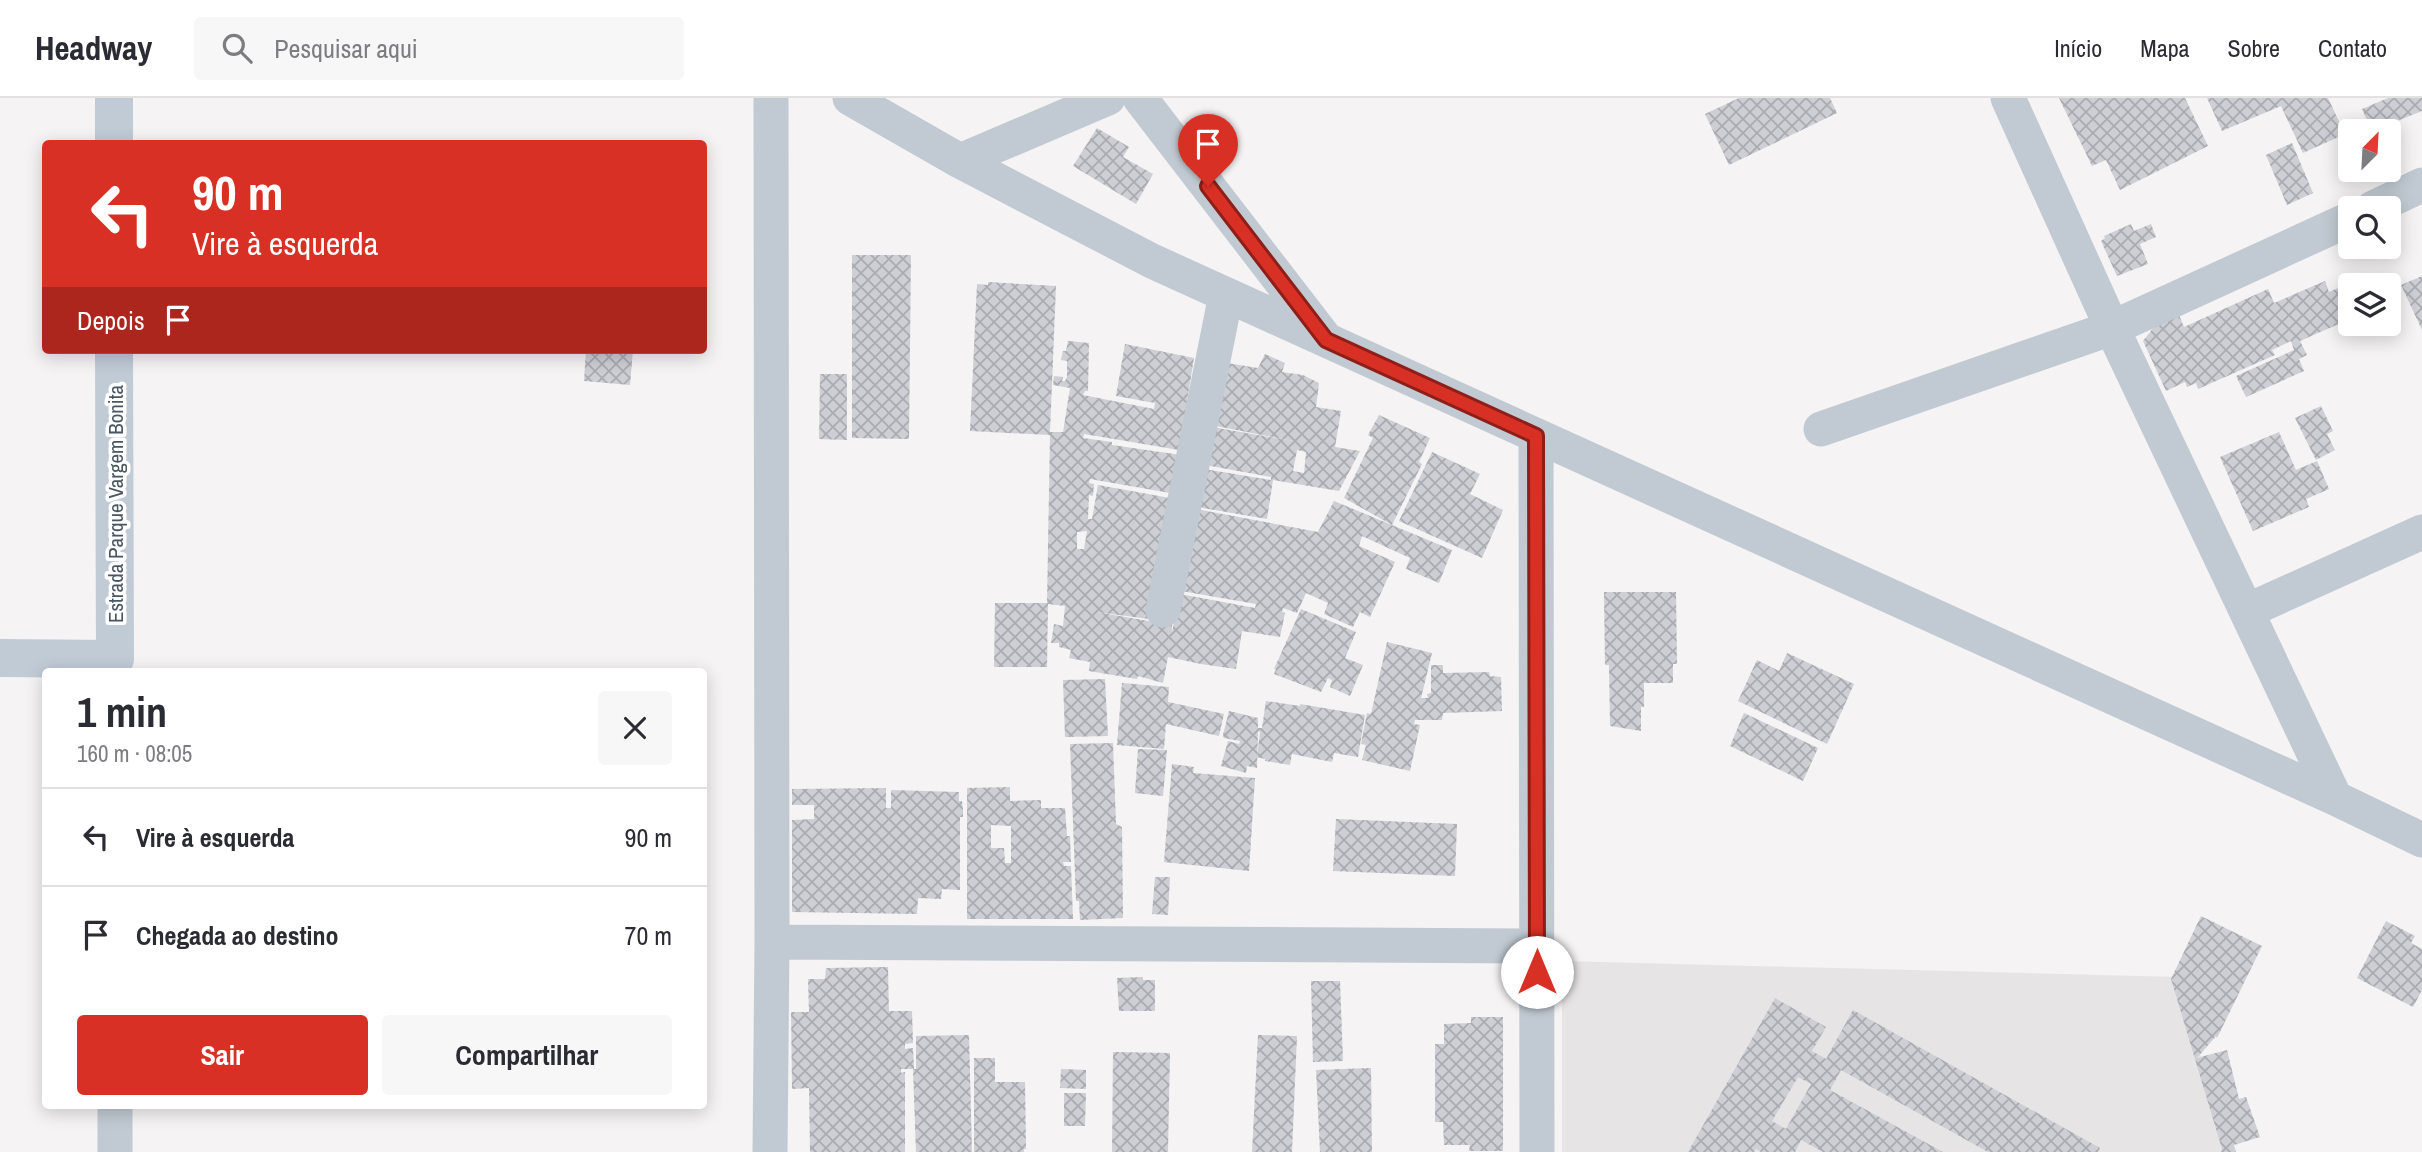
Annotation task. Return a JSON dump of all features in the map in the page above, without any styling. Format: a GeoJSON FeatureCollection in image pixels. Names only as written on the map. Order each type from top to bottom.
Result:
{"type":"FeatureCollection","features":[{"type":"Feature","properties":{"kind":"street"},"geometry":{"type":"LineString","coordinates":[[114,98],[114,140]]}},
{"type":"Feature","properties":{"kind":"street"},"geometry":{"type":"LineString","coordinates":[[770,1152],[771,98]]}},
{"type":"Feature","properties":{"kind":"street"},"geometry":{"type":"LineString","coordinates":[[850,98],[960,161],[1152,261],[1678,498],[2422,840]]}},
{"type":"Feature","properties":{"kind":"street"},"geometry":{"type":"LineString","coordinates":[[960,161],[1108,98]]}},
{"type":"Feature","properties":{"kind":"street"},"geometry":{"type":"LineString","coordinates":[[1140,98],[1326,340]]}},
{"type":"Feature","properties":{"kind":"street"},"geometry":{"type":"LineString","coordinates":[[2008,98],[2112,328],[2335,798]]}},
{"type":"Feature","properties":{"kind":"street"},"geometry":{"type":"LineString","coordinates":[[2399,196],[2422,186]]}},
{"type":"Feature","properties":{"kind":"street"},"geometry":{"type":"LineString","coordinates":[[1821,429],[2112,328],[2338,224]]}},
{"type":"Feature","properties":{"kind":"street"},"geometry":{"type":"LineString","coordinates":[[1163,610],[1226,295]]}},
{"type":"Feature","properties":{"kind":"street","name":"Estrada Parque Vargem Bonita"},"geometry":{"type":"LineString","coordinates":[[114,354],[115,665]]}},
{"type":"Feature","properties":{"kind":"street"},"geometry":{"type":"LineString","coordinates":[[1536,436],[1537,1152]]}},
{"type":"Feature","properties":{"kind":"street"},"geometry":{"type":"LineString","coordinates":[[2247,611],[2422,532]]}},
{"type":"Feature","properties":{"kind":"street"},"geometry":{"type":"LineString","coordinates":[[0,658],[115,665]]}},
{"type":"Feature","properties":{"kind":"street"},"geometry":{"type":"LineString","coordinates":[[772,942],[1537,946]]}},
{"type":"Feature","properties":{"kind":"street"},"geometry":{"type":"LineString","coordinates":[[115,1109],[115,1152]]}},
{"type":"Feature","properties":{"kind":"shaded area"},"geometry":{"type":"Polygon","coordinates":[[[1562,961],[2179,977],[2227,1152],[1562,1152],[1562,961]]]}},
{"type":"Feature","properties":{"kind":"building"},"geometry":{"type":"Polygon","coordinates":[[[1739,98],[1830,98],[1837,113],[1729,165],[1705,114],[1739,98]]]}},
{"type":"Feature","properties":{"kind":"building"},"geometry":{"type":"Polygon","coordinates":[[[2059,98],[2185,98],[2208,146],[2120,190],[2106,160],[2092,166],[2059,98]]]}},
{"type":"Feature","properties":{"kind":"building"},"geometry":{"type":"Polygon","coordinates":[[[2207,98],[2328,98],[2338,119],[2338,137],[2303,153],[2281,106],[2222,131],[2207,98]]]}},
{"type":"Feature","properties":{"kind":"building"},"geometry":{"type":"Polygon","coordinates":[[[2388,98],[2422,98],[2422,111],[2401,119],[2367,119],[2362,109],[2388,98]]]}},
{"type":"Feature","properties":{"kind":"building"},"geometry":{"type":"Polygon","coordinates":[[[1097,128],[1129,147],[1123,157],[1153,174],[1136,204],[1073,166],[1097,128]]]}},
{"type":"Feature","properties":{"kind":"building"},"geometry":{"type":"Polygon","coordinates":[[[2292,143],[2313,193],[2287,205],[2266,155],[2292,143]]]}},
{"type":"Feature","properties":{"kind":"building"},"geometry":{"type":"Polygon","coordinates":[[[2131,224],[2134,231],[2151,224],[2156,237],[2140,244],[2148,264],[2117,276],[2101,241],[2104,236],[2131,224]]]}},
{"type":"Feature","properties":{"kind":"building"},"geometry":{"type":"Polygon","coordinates":[[[852,255],[911,255],[909,439],[852,438],[852,255]]]}},
{"type":"Feature","properties":{"kind":"building"},"geometry":{"type":"Polygon","coordinates":[[[2422,276],[2422,330],[2401,285],[2422,276]]]}},
{"type":"Feature","properties":{"kind":"building"},"geometry":{"type":"Polygon","coordinates":[[[2325,281],[2329,292],[2338,288],[2338,324],[2300,341],[2307,355],[2299,359],[2304,371],[2246,397],[2236,376],[2294,350],[2291,341],[2272,350],[2275,355],[2198,389],[2196,383],[2187,387],[2185,382],[2166,391],[2143,341],[2154,327],[2179,315],[2184,327],[2268,289],[2274,303],[2325,281]]]}},
{"type":"Feature","properties":{"kind":"building"},"geometry":{"type":"Polygon","coordinates":[[[988,282],[1056,286],[1050,432],[1063,432],[1070,388],[1053,385],[1054,376],[1063,377],[1062,381],[1067,377],[1067,361],[1061,360],[1068,341],[1089,343],[1088,391],[1083,395],[1154,409],[1155,403],[1116,396],[1125,344],[1194,358],[1179,450],[1084,434],[1083,438],[1112,442],[1112,445],[1181,455],[1176,494],[1090,479],[1089,483],[1094,484],[1093,496],[1089,495],[1088,519],[1092,519],[1098,485],[1170,498],[1149,619],[1096,612],[1172,625],[1172,632],[1180,594],[1255,608],[1256,604],[1181,591],[1196,509],[1318,532],[1334,501],[1452,550],[1439,583],[1406,569],[1410,558],[1362,536],[1359,546],[1395,562],[1370,617],[1360,612],[1353,627],[1324,614],[1328,603],[1306,593],[1297,613],[1283,608],[1282,612],[1285,613],[1280,637],[1242,631],[1236,669],[1168,657],[1163,683],[1138,676],[1137,679],[1089,671],[1090,662],[1069,658],[1071,650],[1059,647],[1059,643],[1051,643],[1054,624],[1063,626],[1065,606],[1048,604],[1047,667],[994,667],[995,603],[1047,603],[1050,435],[970,431],[977,284],[988,285],[988,282]],[[1087,531],[1077,532],[1077,549],[1084,549],[1087,531]]]}},
{"type":"Feature","properties":{"kind":"building"},"geometry":{"type":"Polygon","coordinates":[[[586,354],[633,354],[630,385],[584,381],[586,354]]]}},
{"type":"Feature","properties":{"kind":"building"},"geometry":{"type":"Polygon","coordinates":[[[1265,354],[1285,363],[1282,372],[1303,375],[1319,383],[1316,407],[1341,411],[1335,447],[1360,451],[1339,491],[1273,480],[1267,519],[1197,507],[1204,469],[1271,480],[1271,477],[1205,465],[1212,427],[1298,442],[1216,426],[1227,363],[1258,368],[1265,354]],[[1297,450],[1293,471],[1304,473],[1306,452],[1297,450]]]}},
{"type":"Feature","properties":{"kind":"building"},"geometry":{"type":"Polygon","coordinates":[[[820,374],[847,374],[847,440],[819,439],[820,374]]]}},
{"type":"Feature","properties":{"kind":"building"},"geometry":{"type":"Polygon","coordinates":[[[2321,406],[2333,431],[2327,434],[2335,450],[2316,460],[2295,418],[2321,406]]]}},
{"type":"Feature","properties":{"kind":"building"},"geometry":{"type":"Polygon","coordinates":[[[1379,415],[1430,438],[1419,462],[1422,464],[1392,525],[1344,498],[1373,438],[1368,435],[1379,415]]]}},
{"type":"Feature","properties":{"kind":"building"},"geometry":{"type":"Polygon","coordinates":[[[2279,432],[2296,470],[2317,461],[2329,489],[2306,499],[2309,507],[2253,531],[2220,457],[2279,432]]]}},
{"type":"Feature","properties":{"kind":"building"},"geometry":{"type":"Polygon","coordinates":[[[1432,452],[1480,474],[1470,494],[1503,510],[1482,558],[1399,521],[1432,452]]]}},
{"type":"Feature","properties":{"kind":"building"},"geometry":{"type":"Polygon","coordinates":[[[1604,592],[1676,592],[1677,664],[1673,664],[1673,683],[1644,683],[1641,731],[1610,726],[1609,665],[1605,665],[1604,592]]]}},
{"type":"Feature","properties":{"kind":"building"},"geometry":{"type":"Polygon","coordinates":[[[1301,609],[1356,632],[1345,658],[1363,665],[1350,696],[1330,687],[1332,680],[1328,678],[1321,692],[1274,674],[1301,609]]]}},
{"type":"Feature","properties":{"kind":"building"},"geometry":{"type":"Polygon","coordinates":[[[1387,642],[1432,653],[1421,698],[1428,698],[1427,694],[1431,693],[1431,665],[1443,665],[1443,673],[1489,672],[1490,676],[1501,677],[1502,711],[1443,713],[1442,720],[1415,720],[1414,724],[1420,725],[1410,771],[1362,760],[1366,745],[1361,744],[1367,713],[1371,714],[1387,642]]]}},
{"type":"Feature","properties":{"kind":"building"},"geometry":{"type":"Polygon","coordinates":[[[1787,653],[1854,684],[1827,744],[1738,701],[1757,660],[1779,671],[1787,653]]]}},
{"type":"Feature","properties":{"kind":"building"},"geometry":{"type":"Polygon","coordinates":[[[1105,679],[1108,736],[1065,737],[1063,680],[1105,679]]]}},
{"type":"Feature","properties":{"kind":"building"},"geometry":{"type":"Polygon","coordinates":[[[1122,683],[1169,687],[1168,702],[1224,714],[1219,736],[1166,724],[1164,749],[1117,745],[1122,683]]]}},
{"type":"Feature","properties":{"kind":"building"},"geometry":{"type":"Polygon","coordinates":[[[1266,701],[1365,715],[1358,757],[1334,753],[1332,762],[1292,754],[1290,765],[1257,757],[1257,768],[1247,766],[1246,773],[1221,766],[1228,741],[1239,744],[1240,741],[1224,738],[1229,711],[1258,718],[1258,728],[1262,728],[1266,701]]]}},
{"type":"Feature","properties":{"kind":"building"},"geometry":{"type":"Polygon","coordinates":[[[1744,713],[1818,748],[1803,781],[1730,746],[1744,713]]]}},
{"type":"Feature","properties":{"kind":"building"},"geometry":{"type":"Polygon","coordinates":[[[1113,743],[1116,824],[1122,827],[1123,918],[1080,920],[1079,901],[1076,901],[1070,744],[1113,743]]]}},
{"type":"Feature","properties":{"kind":"building"},"geometry":{"type":"Polygon","coordinates":[[[1138,749],[1167,750],[1163,796],[1135,793],[1138,749]]]}},
{"type":"Feature","properties":{"kind":"building"},"geometry":{"type":"Polygon","coordinates":[[[1172,764],[1194,767],[1193,773],[1255,778],[1249,871],[1164,862],[1172,764]]]}},
{"type":"Feature","properties":{"kind":"building"},"geometry":{"type":"Polygon","coordinates":[[[1010,787],[1010,801],[1041,800],[1041,808],[1065,808],[1071,862],[1063,862],[1064,866],[1071,866],[1073,919],[967,919],[967,788],[1010,787]],[[991,825],[991,848],[1004,848],[1005,863],[1011,863],[1011,826],[991,825]]]}},
{"type":"Feature","properties":{"kind":"building"},"geometry":{"type":"Polygon","coordinates":[[[886,788],[886,808],[891,808],[891,790],[959,792],[963,810],[963,817],[960,817],[960,890],[942,889],[941,899],[918,898],[917,914],[792,912],[792,820],[814,819],[814,805],[792,805],[792,789],[886,788]]]}},
{"type":"Feature","properties":{"kind":"building"},"geometry":{"type":"Polygon","coordinates":[[[1336,819],[1457,824],[1455,876],[1333,871],[1336,819]]]}},
{"type":"Feature","properties":{"kind":"building"},"geometry":{"type":"Polygon","coordinates":[[[1155,877],[1170,877],[1168,915],[1152,914],[1155,877]]]}},
{"type":"Feature","properties":{"kind":"building"},"geometry":{"type":"Polygon","coordinates":[[[2201,916],[2262,946],[2217,1038],[2216,1036],[2197,1058],[2227,1050],[2239,1099],[2246,1097],[2260,1137],[2234,1145],[2236,1152],[2221,1152],[2171,979],[2201,916]]]}},
{"type":"Feature","properties":{"kind":"building"},"geometry":{"type":"Polygon","coordinates":[[[2386,921],[2415,936],[2411,943],[2422,949],[2422,990],[2413,1007],[2357,978],[2386,921]]]}},
{"type":"Feature","properties":{"kind":"building"},"geometry":{"type":"Polygon","coordinates":[[[888,967],[889,1011],[912,1011],[913,1043],[905,1044],[905,1049],[913,1048],[914,1069],[901,1069],[901,1073],[905,1072],[905,1152],[810,1152],[809,1088],[792,1089],[791,1012],[809,1012],[808,979],[825,979],[826,968],[888,967]]]}},
{"type":"Feature","properties":{"kind":"building"},"geometry":{"type":"Polygon","coordinates":[[[1143,977],[1143,980],[1155,980],[1155,1011],[1119,1011],[1117,978],[1143,977]]]}},
{"type":"Feature","properties":{"kind":"building"},"geometry":{"type":"Polygon","coordinates":[[[1311,981],[1340,981],[1343,1061],[1313,1062],[1311,981]]]}},
{"type":"Feature","properties":{"kind":"building"},"geometry":{"type":"Polygon","coordinates":[[[1775,998],[1826,1027],[1812,1051],[1826,1059],[1853,1010],[2100,1148],[2098,1152],[1988,1152],[1841,1070],[1830,1090],[1943,1152],[1823,1152],[1801,1140],[1795,1152],[1761,1152],[1756,1149],[1754,1152],[1688,1152],[1775,998]],[[1798,1077],[1772,1121],[1786,1129],[1811,1084],[1798,1077]]]}},
{"type":"Feature","properties":{"kind":"building"},"geometry":{"type":"Polygon","coordinates":[[[1471,1017],[1503,1017],[1503,1151],[1469,1151],[1470,1145],[1444,1145],[1443,1122],[1435,1122],[1435,1044],[1444,1044],[1444,1024],[1471,1023],[1471,1017]]]}},
{"type":"Feature","properties":{"kind":"building"},"geometry":{"type":"Polygon","coordinates":[[[969,1035],[972,1152],[916,1152],[913,1069],[916,1069],[916,1036],[969,1035]]]}},
{"type":"Feature","properties":{"kind":"building"},"geometry":{"type":"Polygon","coordinates":[[[1258,1035],[1297,1036],[1292,1152],[1252,1152],[1258,1035]]]}},
{"type":"Feature","properties":{"kind":"building"},"geometry":{"type":"Polygon","coordinates":[[[1113,1052],[1170,1053],[1168,1152],[1112,1152],[1113,1052]]]}},
{"type":"Feature","properties":{"kind":"building"},"geometry":{"type":"Polygon","coordinates":[[[974,1058],[995,1058],[995,1082],[1025,1082],[1024,1152],[974,1152],[974,1058]]]}},
{"type":"Feature","properties":{"kind":"building"},"geometry":{"type":"Polygon","coordinates":[[[1371,1068],[1372,1152],[1320,1152],[1316,1070],[1371,1068]]]}},
{"type":"Feature","properties":{"kind":"building"},"geometry":{"type":"Polygon","coordinates":[[[1061,1069],[1086,1070],[1086,1089],[1060,1088],[1061,1069]]]}},
{"type":"Feature","properties":{"kind":"building"},"geometry":{"type":"Polygon","coordinates":[[[1064,1093],[1086,1093],[1085,1126],[1064,1126],[1064,1093]]]}},
{"type":"Feature","properties":{"kind":"route"},"geometry":{"type":"LineString","coordinates":[[1208,186],[1326,340],[1536,436],[1537,972]]}}]}
